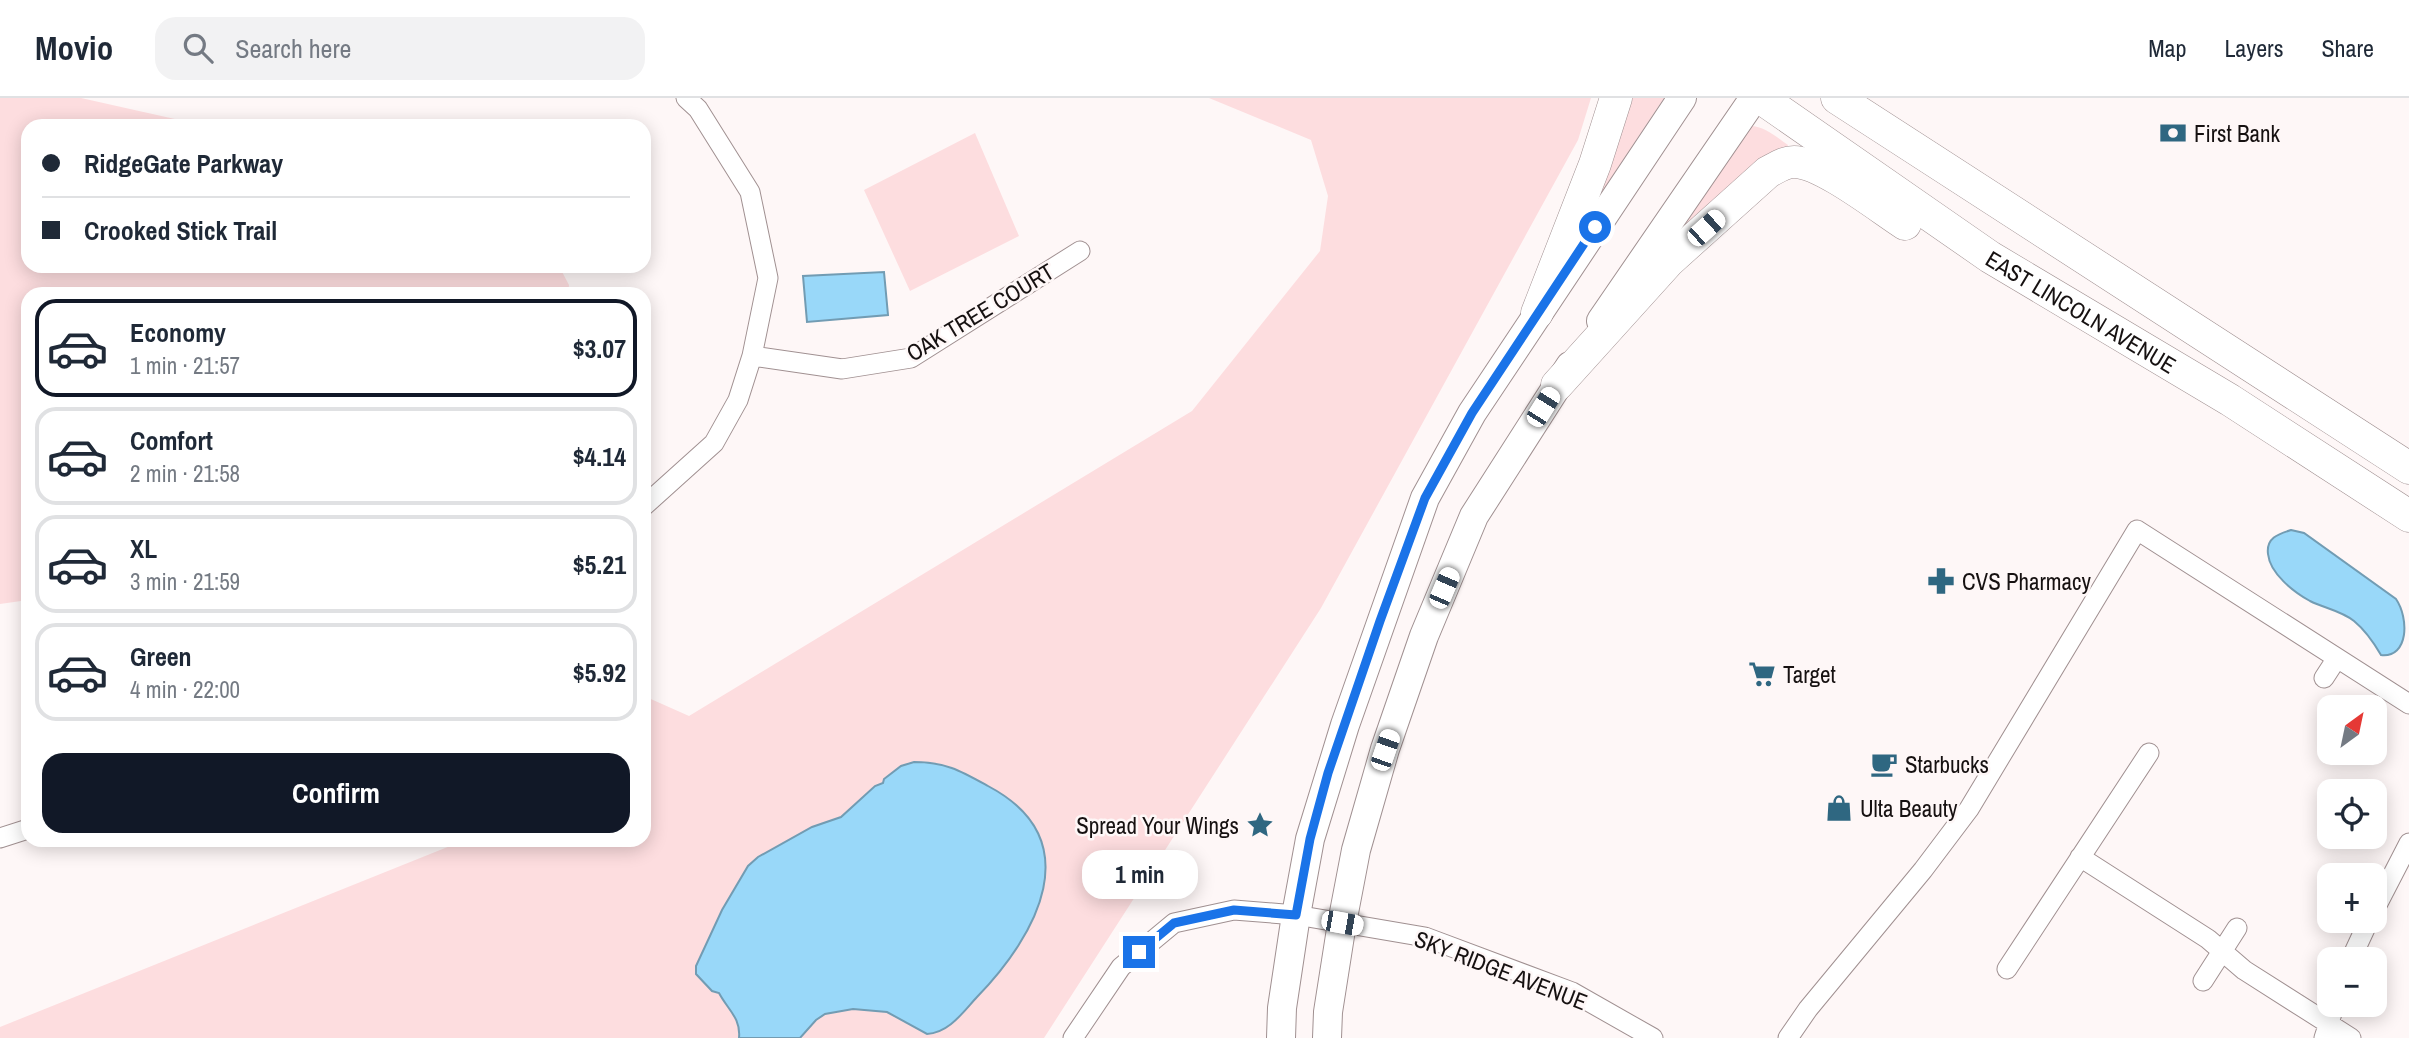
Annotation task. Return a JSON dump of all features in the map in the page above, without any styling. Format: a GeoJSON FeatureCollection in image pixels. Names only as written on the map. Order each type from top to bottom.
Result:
{"type":"FeatureCollection","features":[{"type":"Feature","properties":{"kind":"main road"},"geometry":{"type":"LineString","coordinates":[[1537,313],[1595,164],[1616,98]]}},
{"type":"Feature","properties":{"kind":"main road"},"geometry":{"type":"LineString","coordinates":[[1281,1038],[1282,1008],[1310,839],[1328,773],[1425,498],[1453,443],[1682,98]]}},
{"type":"Feature","properties":{"kind":"main road"},"geometry":{"type":"LineString","coordinates":[[1327,1038],[1328,1012],[1356,850],[1385,750],[1424,636],[1474,516],[1557,385],[1754,98]]}},
{"type":"Feature","properties":{"kind":"main road","name":"EAST LINCOLN AVENUE"},"geometry":{"type":"LineString","coordinates":[[1761,98],[1990,257],[2230,400],[2409,516]]}},
{"type":"Feature","properties":{"kind":"main road","name":"EAST LINCOLN AVENUE"},"geometry":{"type":"LineString","coordinates":[[1836,98],[2409,468]]}},
{"type":"Feature","properties":{"kind":"main road"},"geometry":{"type":"LineString","coordinates":[[1557,385],[1669,261],[1768,172],[1784,163],[1797,162],[1818,168],[1957,257],[1990,257]]}},
{"type":"Feature","properties":{"kind":"street"},"geometry":{"type":"LineString","coordinates":[[651,500],[713,443],[738,400],[752,356],[768,278],[750,192],[698,109],[686,98]]}},
{"type":"Feature","properties":{"kind":"street","name":"OAK TREE COURT"},"geometry":{"type":"LineString","coordinates":[[752,356],[842,369],[911,358],[1080,251]]}},
{"type":"Feature","properties":{"kind":"street"},"geometry":{"type":"LineString","coordinates":[[1787,1038],[1969,809],[2137,530],[2409,705]]}},
{"type":"Feature","properties":{"kind":"street"},"geometry":{"type":"LineString","coordinates":[[2325,678],[2337,658]]}},
{"type":"Feature","properties":{"kind":"street"},"geometry":{"type":"LineString","coordinates":[[2007,969],[2149,752]]}},
{"type":"Feature","properties":{"kind":"street"},"geometry":{"type":"LineString","coordinates":[[0,838],[21,830]]}},
{"type":"Feature","properties":{"kind":"street"},"geometry":{"type":"LineString","coordinates":[[2387,888],[2407,854]]}},
{"type":"Feature","properties":{"kind":"street"},"geometry":{"type":"LineString","coordinates":[[2080,857],[2208,939],[2244,970],[2351,1038]]}},
{"type":"Feature","properties":{"kind":"street","name":"SKY RIDGE AVENUE"},"geometry":{"type":"LineString","coordinates":[[1073,1038],[1121,967],[1174,923],[1234,910],[1296,915],[1425,937],[1572,992],[1653,1038]]}},
{"type":"Feature","properties":{"kind":"street"},"geometry":{"type":"LineString","coordinates":[[2203,981],[2237,928]]}},
{"type":"Feature","properties":{"kind":"shaded area"},"geometry":{"type":"Polygon","coordinates":[[[0,98],[81,98],[175,119],[21,119],[21,273],[563,273],[569,287],[21,287],[21,601],[0,604],[0,98]]]}},
{"type":"Feature","properties":{"kind":"shaded area"},"geometry":{"type":"Polygon","coordinates":[[[1209,98],[1591,98],[1578,140],[1321,608],[1044,1038],[0,1038],[0,1027],[448,847],[651,847],[651,699],[689,716],[1192,411],[1320,251],[1328,196],[1311,140],[1209,98]]]}},
{"type":"Feature","properties":{"kind":"shaded area"},"geometry":{"type":"Polygon","coordinates":[[[1625,98],[1664,98],[1601,193],[1594,189],[1625,98]]]}},
{"type":"Feature","properties":{"kind":"shaded area"},"geometry":{"type":"Polygon","coordinates":[[[1750,126],[1775,135],[1788,145],[1786,151],[1671,237],[1750,126]]]}},
{"type":"Feature","properties":{"kind":"shaded area"},"geometry":{"type":"Polygon","coordinates":[[[975,133],[1019,236],[910,291],[864,190],[975,133]]]}},
{"type":"Feature","properties":{"kind":"water"},"geometry":{"type":"Polygon","coordinates":[[[884,272],[888,315],[807,322],[803,276],[884,272]]]}},
{"type":"Feature","properties":{"kind":"water"},"geometry":{"type":"Polygon","coordinates":[[[2291,530],[2304,533],[2396,599],[2404,626],[2404,635],[2397,650],[2381,655],[2354,621],[2304,597],[2278,575],[2270,561],[2269,544],[2277,535],[2291,530]]]}},
{"type":"Feature","properties":{"kind":"water"},"geometry":{"type":"Polygon","coordinates":[[[914,762],[953,768],[988,786],[1019,808],[1038,833],[1045,860],[1043,888],[1034,917],[1018,945],[999,972],[961,1015],[949,1026],[935,1033],[927,1034],[887,1012],[853,1009],[825,1014],[800,1038],[739,1038],[738,1025],[733,1014],[719,993],[712,991],[696,974],[696,966],[722,910],[748,866],[758,857],[812,827],[841,817],[901,766],[914,762]]]}},
{"type":"Feature","properties":{"kind":"place","name":"First Bank"},"geometry":{"type":"Point","coordinates":[2173,133]}},
{"type":"Feature","properties":{"kind":"place","name":"CVS Pharmacy"},"geometry":{"type":"Point","coordinates":[1941,581]}},
{"type":"Feature","properties":{"kind":"place","name":"Target"},"geometry":{"type":"Point","coordinates":[1762,674]}},
{"type":"Feature","properties":{"kind":"place","name":"Starbucks"},"geometry":{"type":"Point","coordinates":[1884,764]}},
{"type":"Feature","properties":{"kind":"place","name":"Ulta Beauty"},"geometry":{"type":"Point","coordinates":[1839,808]}},
{"type":"Feature","properties":{"kind":"place","name":"Spread Your Wings"},"geometry":{"type":"Point","coordinates":[1260,825]}},
{"type":"Feature","properties":{"kind":"route"},"geometry":{"type":"LineString","coordinates":[[1139,952],[1174,923],[1234,910],[1296,915],[1310,839],[1328,773],[1425,498],[1453,443],[1595,227]]}}]}
